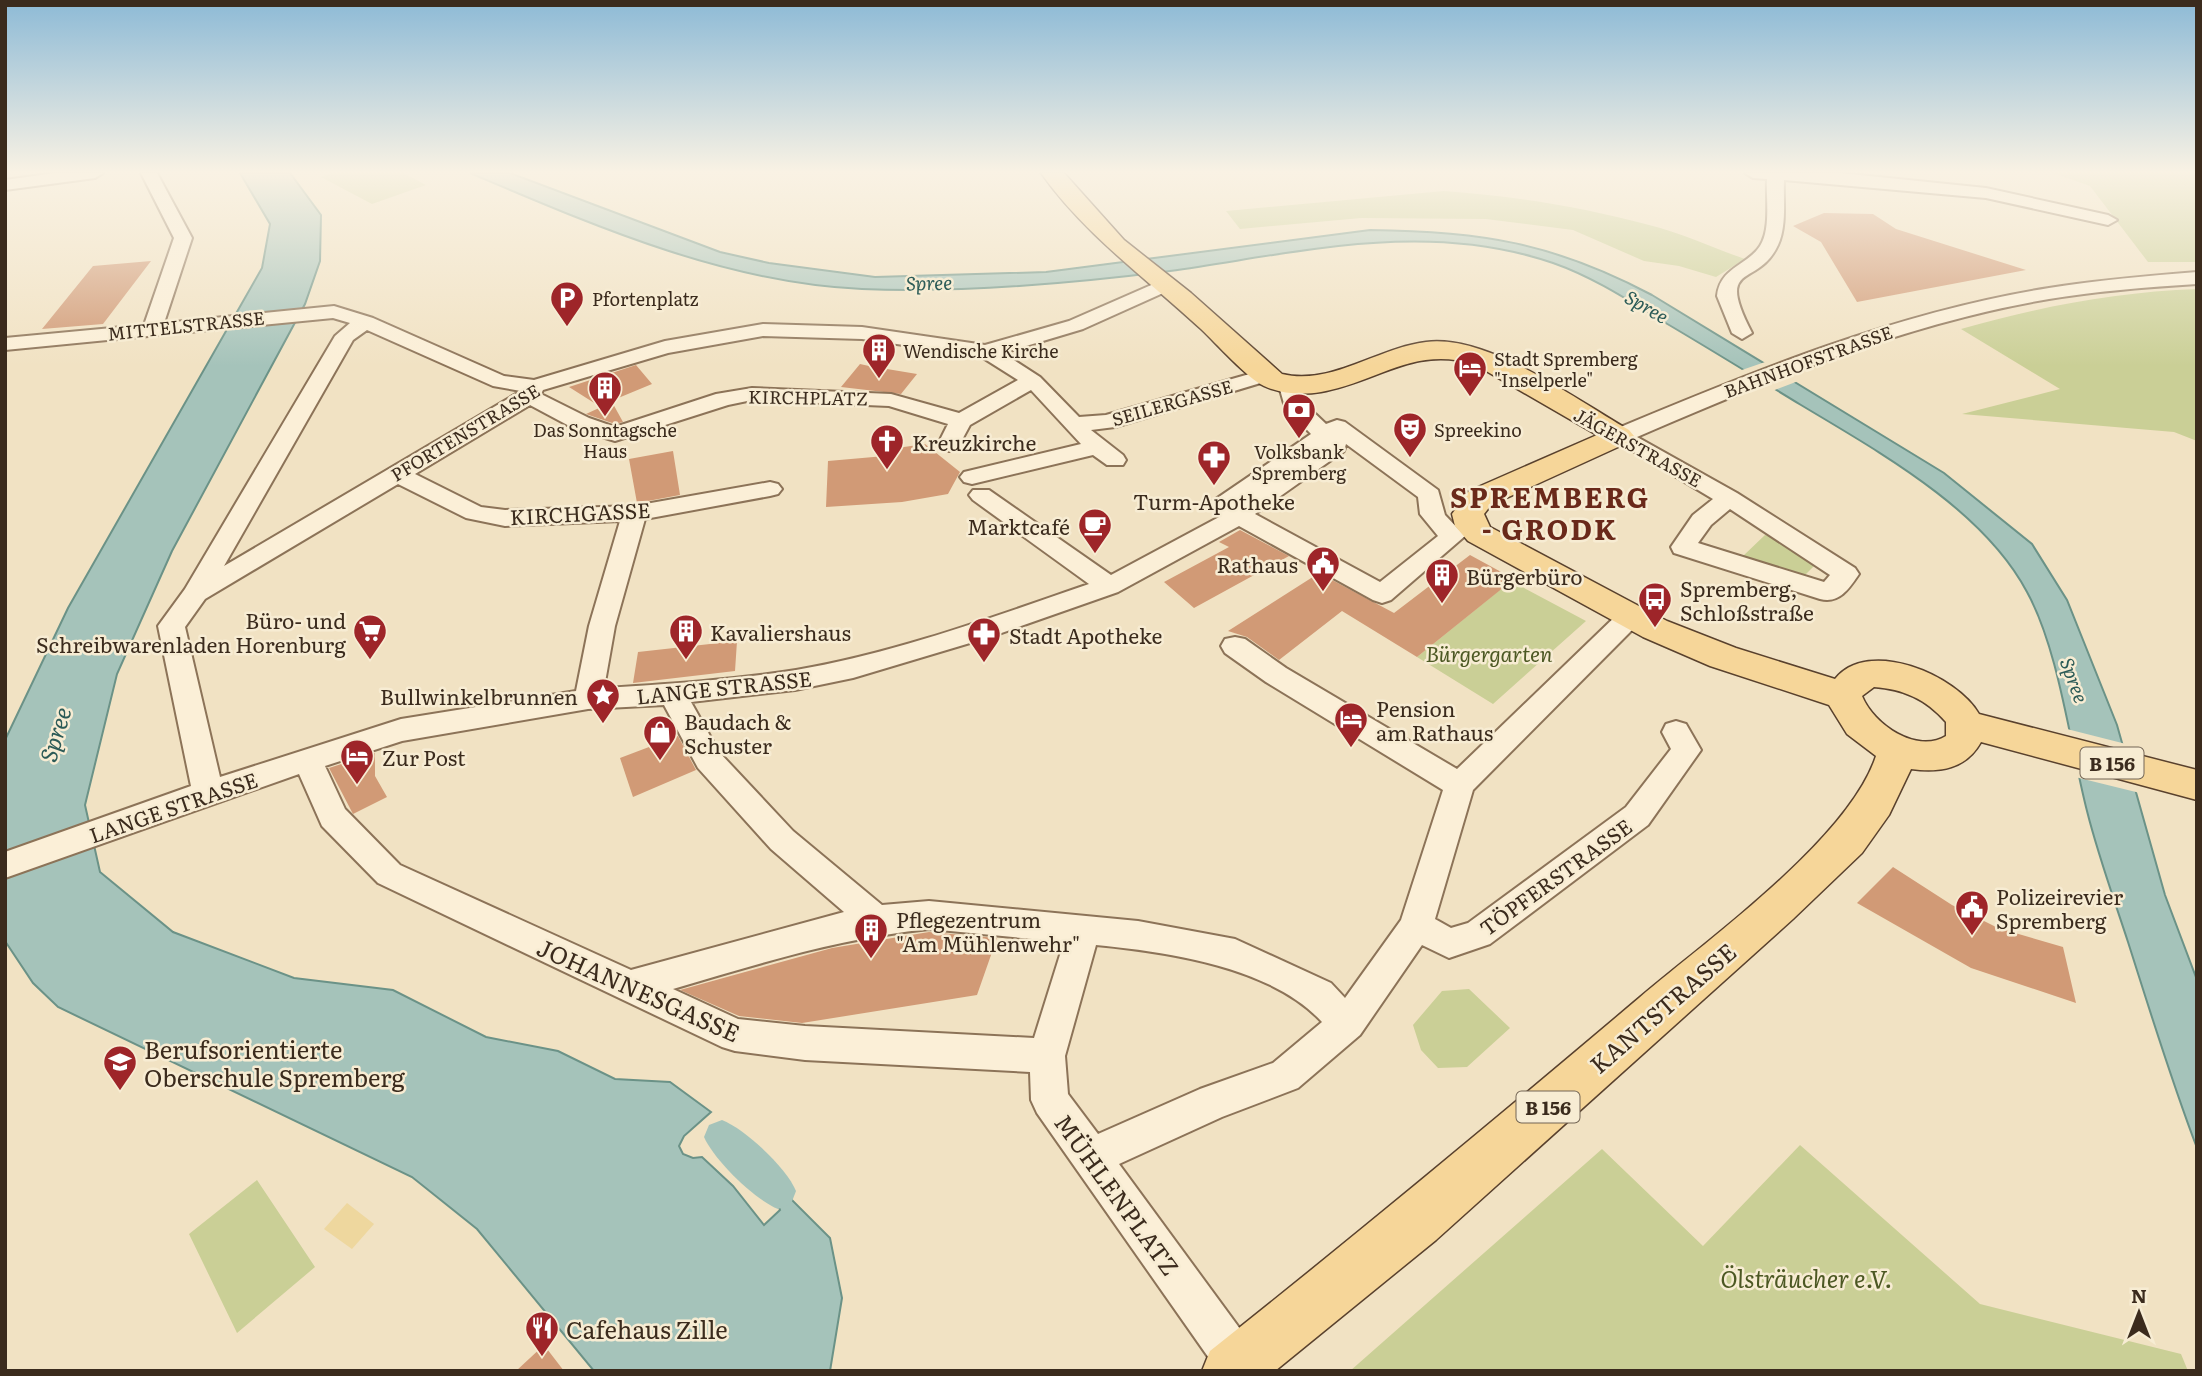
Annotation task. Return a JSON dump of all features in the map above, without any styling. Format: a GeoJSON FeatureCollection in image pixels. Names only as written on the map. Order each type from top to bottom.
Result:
{"type":"FeatureCollection","features":[{"type":"Feature","properties":{"kind":"main road"},"geometry":{"type":"LineString","coordinates":[[1109,237],[1276,380]]}},
{"type":"Feature","properties":{"kind":"main road","name":"JÄGERSTRASSE"},"geometry":{"type":"LineString","coordinates":[[1276,380],[1314,385],[1415,350],[1439,347],[1462,350],[1496,365],[1619,436]]}},
{"type":"Feature","properties":{"kind":"main road","name":"BAHNHOFSTRASSE"},"geometry":{"type":"LineString","coordinates":[[1619,436],[1480,498],[1474,524],[1630,617]]}},
{"type":"Feature","properties":{"kind":"main road"},"geometry":{"type":"LineString","coordinates":[[1630,617],[1723,657],[1844,696]]}},
{"type":"Feature","properties":{"kind":"main road"},"geometry":{"type":"LineString","coordinates":[[1890,675],[1909,679],[1945,698],[1965,724],[1966,735],[1961,745],[1951,752],[1917,754],[1880,741],[1859,725],[1846,707],[1844,696],[1849,686],[1865,676],[1890,675]]}},
{"type":"Feature","properties":{"kind":"main road","name":"B 156"},"geometry":{"type":"LineString","coordinates":[[1965,724],[2182,781]]}},
{"type":"Feature","properties":{"kind":"main road","name":"KANTSTRASSE"},"geometry":{"type":"LineString","coordinates":[[1234,1367],[1418,1221],[1778,906],[1854,832],[1879,796],[1898,749]]}},
{"type":"Feature","properties":{"kind":"street"},"geometry":{"type":"LineString","coordinates":[[153,327],[183,237]]}},
{"type":"Feature","properties":{"kind":"street"},"geometry":{"type":"LineString","coordinates":[[1742,333],[1726,300],[1728,283],[1738,271],[1768,249],[1772,237]]}},
{"type":"Feature","properties":{"kind":"street","name":"BAHNHOFSTRASSE"},"geometry":{"type":"LineString","coordinates":[[1619,436],[1816,356],[1924,320],[1998,302],[2078,289],[2197,278]]}},
{"type":"Feature","properties":{"kind":"street","name":"PFORTENSTRASSE"},"geometry":{"type":"LineString","coordinates":[[195,594],[532,391],[665,346],[763,330],[862,333],[986,351],[1076,325],[1161,281]]}},
{"type":"Feature","properties":{"kind":"street","name":"MITTELSTRASSE"},"geometry":{"type":"LineString","coordinates":[[5,344],[318,311],[344,313],[500,382],[532,391]]}},
{"type":"Feature","properties":{"kind":"street"},"geometry":{"type":"LineString","coordinates":[[208,792],[171,626],[195,594],[345,336],[366,322]]}},
{"type":"Feature","properties":{"kind":"street"},"geometry":{"type":"LineString","coordinates":[[986,351],[1032,381],[1077,424],[1094,448],[1115,460]]}},
{"type":"Feature","properties":{"kind":"street"},"geometry":{"type":"LineString","coordinates":[[1276,380],[1296,407],[1325,435]]}},
{"type":"Feature","properties":{"kind":"street","name":"SEILERGASSE"},"geometry":{"type":"LineString","coordinates":[[1077,424],[1107,422],[1276,380]]}},
{"type":"Feature","properties":{"kind":"street"},"geometry":{"type":"LineString","coordinates":[[949,444],[961,421],[1032,381]]}},
{"type":"Feature","properties":{"kind":"street","name":"KIRCHPLATZ"},"geometry":{"type":"LineString","coordinates":[[532,391],[581,424],[615,434],[724,399],[752,394],[891,400],[961,421]]}},
{"type":"Feature","properties":{"kind":"street"},"geometry":{"type":"LineString","coordinates":[[1337,427],[1430,495],[1428,507],[1435,522],[1453,536],[1382,594],[1231,520],[1221,506],[1325,435],[1337,427]]}},
{"type":"Feature","properties":{"kind":"street","name":"JÄGERSTRASSE"},"geometry":{"type":"LineString","coordinates":[[1619,436],[1729,498],[1846,573],[1829,593],[1683,547],[1702,520],[1729,498]]}},
{"type":"Feature","properties":{"kind":"street","name":"SEILERGASSE"},"geometry":{"type":"LineString","coordinates":[[1094,448],[977,486],[1109,586]]}},
{"type":"Feature","properties":{"kind":"street","name":"KIRCHGASSE"},"geometry":{"type":"LineString","coordinates":[[397,474],[475,513],[505,518],[634,513],[770,489]]}},
{"type":"Feature","properties":{"kind":"street"},"geometry":{"type":"LineString","coordinates":[[588,699],[602,626],[634,513]]}},
{"type":"Feature","properties":{"kind":"street","name":"LANGE STRASSE"},"geometry":{"type":"LineString","coordinates":[[5,865],[208,792],[401,730],[588,699],[673,694],[795,680],[853,668],[981,631],[1109,586],[1231,520]]}},
{"type":"Feature","properties":{"kind":"street"},"geometry":{"type":"LineString","coordinates":[[1093,1156],[1213,1102],[1285,1076],[1348,1024],[1416,926],[1460,785],[1630,617]]}},
{"type":"Feature","properties":{"kind":"street"},"geometry":{"type":"LineString","coordinates":[[1235,646],[1276,675],[1460,785]]}},
{"type":"Feature","properties":{"kind":"street"},"geometry":{"type":"LineString","coordinates":[[673,694],[708,760],[782,839],[876,920]]}},
{"type":"Feature","properties":{"kind":"street","name":"TÖPFERSTRASSE"},"geometry":{"type":"LineString","coordinates":[[1416,926],[1449,943],[1478,934],[1637,816],[1686,750],[1676,732]]}},
{"type":"Feature","properties":{"kind":"street","name":"JOHANNESGASSE"},"geometry":{"type":"LineString","coordinates":[[308,760],[333,817],[389,874],[627,987],[736,1035],[805,1043],[996,1051],[1046,1056]]}},
{"type":"Feature","properties":{"kind":"street"},"geometry":{"type":"LineString","coordinates":[[627,987],[817,932],[876,920],[929,915],[1138,935],[1235,954],[1319,994],[1348,1024]]}},
{"type":"Feature","properties":{"kind":"street","name":"MÜHLENPLATZ"},"geometry":{"type":"LineString","coordinates":[[1084,930],[1046,1056],[1050,1100],[1093,1156],[1234,1367]]}},
{"type":"Feature","properties":{"kind":"green space"},"geometry":{"type":"Polygon","coordinates":[[[1590,237],[1688,237],[1745,259],[1716,277],[1679,266],[1644,261],[1590,237]]]}},
{"type":"Feature","properties":{"kind":"green space"},"geometry":{"type":"Polygon","coordinates":[[[2129,237],[2197,237],[2197,262],[2148,262],[2129,237]]]}},
{"type":"Feature","properties":{"kind":"green space"},"geometry":{"type":"Polygon","coordinates":[[[2197,289],[2197,441],[2174,432],[1962,414],[2060,389],[1961,329],[2078,302],[2137,293],[2197,289]]]}},
{"type":"Feature","properties":{"kind":"green space"},"geometry":{"type":"Polygon","coordinates":[[[1765,535],[1773,537],[1815,565],[1801,579],[1742,557],[1765,535]]]}},
{"type":"Feature","properties":{"kind":"green space","name":"Bürgergarten"},"geometry":{"type":"Polygon","coordinates":[[[1511,581],[1586,621],[1493,704],[1417,657],[1511,581]]]}},
{"type":"Feature","properties":{"kind":"green space"},"geometry":{"type":"Polygon","coordinates":[[[1469,989],[1510,1028],[1467,1067],[1438,1068],[1421,1050],[1413,1025],[1442,991],[1469,989]]]}},
{"type":"Feature","properties":{"kind":"green space","name":"Ölsträucher e.V."},"geometry":{"type":"Polygon","coordinates":[[[1800,1145],[1980,1304],[2181,1354],[2188,1371],[1350,1371],[1602,1149],[1703,1246],[1800,1145]]]}},
{"type":"Feature","properties":{"kind":"green space"},"geometry":{"type":"Polygon","coordinates":[[[257,1180],[315,1267],[237,1333],[189,1234],[257,1180]]]}},
{"type":"Feature","properties":{"kind":"sand"},"geometry":{"type":"Polygon","coordinates":[[[347,1203],[374,1224],[352,1249],[324,1229],[347,1203]]]}},
{"type":"Feature","properties":{"kind":"water","name":"Spree"},"geometry":{"type":"Polygon","coordinates":[[[268,237],[321,237],[320,261],[305,304],[172,551],[117,674],[85,805],[100,872],[173,932],[294,978],[393,990],[486,1037],[558,1051],[615,1079],[670,1082],[711,1112],[684,1136],[679,1146],[683,1154],[693,1158],[702,1157],[733,1186],[764,1225],[780,1210],[774,1195],[781,1189],[830,1238],[842,1298],[830,1371],[594,1371],[477,1229],[412,1177],[58,1007],[33,983],[5,941],[5,740],[68,608],[262,268],[268,237]]]}},
{"type":"Feature","properties":{"kind":"water","name":"Spree"},"geometry":{"type":"Polygon","coordinates":[[[630,237],[681,237],[720,252],[769,263],[875,277],[1046,272],[1314,237],[1483,237],[1516,243],[1582,263],[1652,295],[1944,473],[2032,544],[2067,600],[2117,725],[2165,895],[2197,980],[2197,1148],[2096,844],[2056,669],[2047,641],[2027,592],[2008,562],[1984,534],[1957,509],[1895,463],[1610,290],[1553,263],[1505,250],[1457,243],[1410,241],[1362,244],[1093,280],[939,290],[862,289],[811,284],[761,276],[662,249],[630,237]]]}},
{"type":"Feature","properties":{"kind":"pier"},"geometry":{"type":"Polygon","coordinates":[[[1768,361],[1801,380],[1772,391],[1739,371],[1768,361]]]}},
{"type":"Feature","properties":{"kind":"pier"},"geometry":{"type":"Polygon","coordinates":[[[2063,728],[2126,744],[2140,793],[2075,777],[2063,728]]]}},
{"type":"Feature","properties":{"kind":"building"},"geometry":{"type":"Polygon","coordinates":[[[1813,237],[1922,237],[2026,270],[1857,302],[1821,242],[1813,237]]]}},
{"type":"Feature","properties":{"kind":"building"},"geometry":{"type":"Polygon","coordinates":[[[151,261],[103,324],[42,329],[93,266],[151,261]]]}},
{"type":"Feature","properties":{"kind":"building","name":"Wendische Kirche"},"geometry":{"type":"Polygon","coordinates":[[[860,364],[917,374],[901,394],[841,387],[860,364]]]}},
{"type":"Feature","properties":{"kind":"building"},"geometry":{"type":"Polygon","coordinates":[[[636,365],[652,384],[599,406],[569,387],[636,365]]]}},
{"type":"Feature","properties":{"kind":"building","name":"Das Sonntagsche Haus"},"geometry":{"type":"Polygon","coordinates":[[[612,402],[623,422],[615,424],[586,414],[612,402]]]}},
{"type":"Feature","properties":{"kind":"building","name":"Kreuzkirche"},"geometry":{"type":"Polygon","coordinates":[[[925,444],[960,472],[948,494],[902,502],[826,507],[828,461],[885,456],[897,448],[925,444]]]}},
{"type":"Feature","properties":{"kind":"building"},"geometry":{"type":"Polygon","coordinates":[[[673,451],[680,495],[637,503],[629,459],[673,451]]]}},
{"type":"Feature","properties":{"kind":"building"},"geometry":{"type":"Polygon","coordinates":[[[1240,530],[1289,556],[1194,608],[1164,582],[1229,547],[1219,542],[1240,530]]]}},
{"type":"Feature","properties":{"kind":"building"},"geometry":{"type":"Polygon","coordinates":[[[1470,555],[1514,579],[1417,657],[1342,611],[1279,660],[1247,637],[1228,631],[1319,573],[1394,613],[1470,555]]]}},
{"type":"Feature","properties":{"kind":"building","name":"Kavaliershaus"},"geometry":{"type":"Polygon","coordinates":[[[737,641],[735,671],[633,683],[638,652],[737,641]]]}},
{"type":"Feature","properties":{"kind":"building","name":"Baudach & Schuster"},"geometry":{"type":"Polygon","coordinates":[[[678,736],[696,770],[633,797],[620,758],[678,736]]]}},
{"type":"Feature","properties":{"kind":"building","name":"Zur Post"},"geometry":{"type":"Polygon","coordinates":[[[375,753],[375,776],[387,797],[353,814],[329,768],[375,753]]]}},
{"type":"Feature","properties":{"kind":"building","name":"Polizeirevier Spremberg"},"geometry":{"type":"Polygon","coordinates":[[[1893,867],[1952,905],[1998,928],[2063,947],[2076,1003],[1971,968],[1857,903],[1893,867]]]}},
{"type":"Feature","properties":{"kind":"building","name":"Pflegezentrum \"Am Mühlenwehr\""},"geometry":{"type":"Polygon","coordinates":[[[929,932],[997,938],[977,995],[802,1023],[739,1016],[680,990],[832,948],[929,932]]]}},
{"type":"Feature","properties":{"kind":"building","name":"Cafehaus Zille"},"geometry":{"type":"Polygon","coordinates":[[[544,1345],[564,1371],[516,1371],[544,1345]]]}},
{"type":"Feature","properties":{"kind":"waterway"},"geometry":{"type":"LineString","coordinates":[[722,1137],[778,1191]]}},
{"type":"Feature","properties":{"kind":"place","name":"Pfortenplatz"},"geometry":{"type":"Point","coordinates":[567,328]}},
{"type":"Feature","properties":{"kind":"place","name":"Wendische Kirche"},"geometry":{"type":"Point","coordinates":[879,380]}},
{"type":"Feature","properties":{"kind":"place","name":"Stadt Spremberg \"Inselperle\""},"geometry":{"type":"Point","coordinates":[1470,398]}},
{"type":"Feature","properties":{"kind":"place","name":"Das Sonntagsche Haus"},"geometry":{"type":"Point","coordinates":[605,418]}},
{"type":"Feature","properties":{"kind":"place","name":"Volksbank Spremberg"},"geometry":{"type":"Point","coordinates":[1299,440]}},
{"type":"Feature","properties":{"kind":"place","name":"Spreekino"},"geometry":{"type":"Point","coordinates":[1410,459]}},
{"type":"Feature","properties":{"kind":"place","name":"Kreuzkirche"},"geometry":{"type":"Point","coordinates":[887,471]}},
{"type":"Feature","properties":{"kind":"place","name":"Turm-Apotheke"},"geometry":{"type":"Point","coordinates":[1214,487]}},
{"type":"Feature","properties":{"kind":"place","name":"Marktcafé"},"geometry":{"type":"Point","coordinates":[1095,555]}},
{"type":"Feature","properties":{"kind":"place","name":"Rathaus"},"geometry":{"type":"Point","coordinates":[1323,593]}},
{"type":"Feature","properties":{"kind":"place","name":"Bürgerbüro"},"geometry":{"type":"Point","coordinates":[1442,605]}},
{"type":"Feature","properties":{"kind":"place","name":"Spremberg, Schloßstraße"},"geometry":{"type":"Point","coordinates":[1655,629]}},
{"type":"Feature","properties":{"kind":"place","name":"Büro- und Schreibwarenladen Horenburg"},"geometry":{"type":"Point","coordinates":[370,661]}},
{"type":"Feature","properties":{"kind":"place","name":"Kavaliershaus"},"geometry":{"type":"Point","coordinates":[686,661]}},
{"type":"Feature","properties":{"kind":"place","name":"Stadt Apotheke"},"geometry":{"type":"Point","coordinates":[984,664]}},
{"type":"Feature","properties":{"kind":"place","name":"Bullwinkelbrunnen"},"geometry":{"type":"Point","coordinates":[603,725]}},
{"type":"Feature","properties":{"kind":"place","name":"Pension am Rathaus"},"geometry":{"type":"Point","coordinates":[1351,749]}},
{"type":"Feature","properties":{"kind":"place","name":"Baudach & Schuster"},"geometry":{"type":"Point","coordinates":[660,762]}},
{"type":"Feature","properties":{"kind":"place","name":"Zur Post"},"geometry":{"type":"Point","coordinates":[357,786]}},
{"type":"Feature","properties":{"kind":"place","name":"Polizeirevier Spremberg"},"geometry":{"type":"Point","coordinates":[1972,937]}},
{"type":"Feature","properties":{"kind":"place","name":"Pflegezentrum \"Am Mühlenwehr\""},"geometry":{"type":"Point","coordinates":[871,960]}},
{"type":"Feature","properties":{"kind":"place","name":"Berufsorientierte Oberschule Spremberg"},"geometry":{"type":"Point","coordinates":[120,1092]}},
{"type":"Feature","properties":{"kind":"place","name":"Cafehaus Zille"},"geometry":{"type":"Point","coordinates":[542,1358]}},
{"type":"Feature","properties":{"kind":"district","name":"SPREMBERG - GRODK"},"geometry":{"type":"Point","coordinates":[1550,512]}}]}
